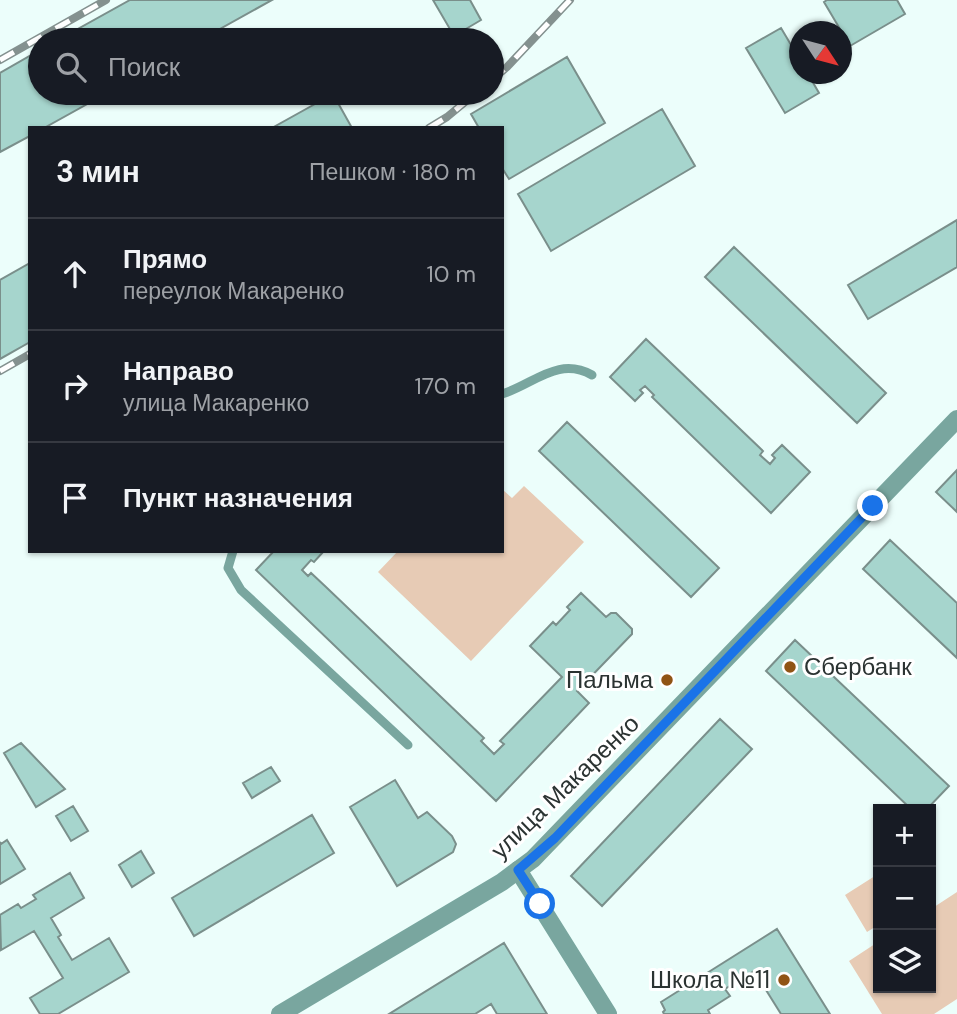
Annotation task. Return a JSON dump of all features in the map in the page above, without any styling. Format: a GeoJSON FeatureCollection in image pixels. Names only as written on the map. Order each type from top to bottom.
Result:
{"type":"FeatureCollection","features":[{"type":"Feature","properties":{"kind":"street","name":"улица Макаренко"},"geometry":{"type":"LineString","coordinates":[[280,1014],[518,870],[555,838],[957,419]]}},
{"type":"Feature","properties":{"kind":"street"},"geometry":{"type":"LineString","coordinates":[[518,870],[608,1014]]}},
{"type":"Feature","properties":{"kind":"lane"},"geometry":{"type":"LineString","coordinates":[[504,393],[564,367],[579,368],[592,374]]}},
{"type":"Feature","properties":{"kind":"lane"},"geometry":{"type":"LineString","coordinates":[[232,553],[228,568],[241,590],[408,745]]}},
{"type":"Feature","properties":{"kind":"shaded area"},"geometry":{"type":"Polygon","coordinates":[[[524,486],[584,542],[471,661],[378,572],[396,553],[504,553],[504,491],[512,498],[524,486]]]}},
{"type":"Feature","properties":{"kind":"shaded area"},"geometry":{"type":"Polygon","coordinates":[[[873,877],[873,928],[867,932],[845,895],[873,877]]]}},
{"type":"Feature","properties":{"kind":"shaded area"},"geometry":{"type":"Polygon","coordinates":[[[957,892],[957,999],[934,1014],[882,1014],[849,961],[873,945],[873,993],[936,993],[936,906],[957,892]]]}},
{"type":"Feature","properties":{"kind":"building"},"geometry":{"type":"Polygon","coordinates":[[[130,0],[272,0],[222,28],[80,28],[130,0]]]}},
{"type":"Feature","properties":{"kind":"building"},"geometry":{"type":"Polygon","coordinates":[[[433,0],[470,0],[481,20],[468,28],[449,28],[433,0]]]}},
{"type":"Feature","properties":{"kind":"building"},"geometry":{"type":"Polygon","coordinates":[[[897,0],[905,14],[852,45],[852,21],[835,21],[824,2],[897,0]]]}},
{"type":"Feature","properties":{"kind":"building"},"geometry":{"type":"Polygon","coordinates":[[[781,28],[789,41],[789,84],[814,84],[819,93],[785,113],[746,48],[781,28]]]}},
{"type":"Feature","properties":{"kind":"building"},"geometry":{"type":"Polygon","coordinates":[[[28,57],[28,105],[85,105],[48,126],[28,126],[28,137],[0,152],[0,73],[28,57]]]}},
{"type":"Feature","properties":{"kind":"building"},"geometry":{"type":"Polygon","coordinates":[[[567,57],[605,123],[509,179],[504,171],[504,126],[478,126],[471,114],[486,105],[504,105],[504,94],[567,57]]]}},
{"type":"Feature","properties":{"kind":"building"},"geometry":{"type":"Polygon","coordinates":[[[313,105],[339,105],[351,126],[276,126],[313,105]]]}},
{"type":"Feature","properties":{"kind":"building"},"geometry":{"type":"Polygon","coordinates":[[[662,109],[695,166],[551,251],[518,194],[662,109]]]}},
{"type":"Feature","properties":{"kind":"building"},"geometry":{"type":"Polygon","coordinates":[[[957,220],[957,267],[868,319],[848,285],[957,220]]]}},
{"type":"Feature","properties":{"kind":"building"},"geometry":{"type":"Polygon","coordinates":[[[734,247],[886,393],[857,423],[705,277],[734,247]]]}},
{"type":"Feature","properties":{"kind":"building"},"geometry":{"type":"Polygon","coordinates":[[[28,264],[28,343],[0,359],[0,280],[28,264]]]}},
{"type":"Feature","properties":{"kind":"building"},"geometry":{"type":"Polygon","coordinates":[[[646,339],[763,451],[760,455],[770,464],[775,458],[772,455],[782,445],[810,472],[771,513],[652,397],[654,395],[645,386],[640,390],[643,393],[635,401],[610,377],[646,339]]]}},
{"type":"Feature","properties":{"kind":"building"},"geometry":{"type":"Polygon","coordinates":[[[567,422],[719,568],[691,597],[539,451],[567,422]]]}},
{"type":"Feature","properties":{"kind":"building"},"geometry":{"type":"Polygon","coordinates":[[[957,470],[957,512],[936,492],[957,470]]]}},
{"type":"Feature","properties":{"kind":"building"},"geometry":{"type":"Polygon","coordinates":[[[890,540],[957,603],[957,658],[863,569],[890,540]]]}},
{"type":"Feature","properties":{"kind":"building"},"geometry":{"type":"Polygon","coordinates":[[[272,553],[322,553],[302,570],[308,576],[311,573],[484,738],[481,741],[494,754],[504,744],[500,741],[562,677],[530,646],[553,622],[556,625],[570,610],[567,607],[581,593],[606,617],[616,613],[632,629],[632,634],[577,691],[589,703],[496,801],[256,570],[272,553]]]}},
{"type":"Feature","properties":{"kind":"building"},"geometry":{"type":"Polygon","coordinates":[[[795,640],[949,786],[932,804],[906,804],[766,671],[795,640]]]}},
{"type":"Feature","properties":{"kind":"building"},"geometry":{"type":"Polygon","coordinates":[[[720,719],[752,749],[602,906],[571,876],[720,719]]]}},
{"type":"Feature","properties":{"kind":"building"},"geometry":{"type":"Polygon","coordinates":[[[21,743],[65,789],[36,807],[4,753],[21,743]]]}},
{"type":"Feature","properties":{"kind":"building"},"geometry":{"type":"Polygon","coordinates":[[[271,767],[280,781],[252,798],[243,783],[271,767]]]}},
{"type":"Feature","properties":{"kind":"building"},"geometry":{"type":"Polygon","coordinates":[[[395,780],[418,818],[427,812],[452,836],[456,844],[453,852],[397,886],[350,807],[395,780]]]}},
{"type":"Feature","properties":{"kind":"building"},"geometry":{"type":"Polygon","coordinates":[[[73,806],[88,831],[71,841],[56,816],[73,806]]]}},
{"type":"Feature","properties":{"kind":"building"},"geometry":{"type":"Polygon","coordinates":[[[312,815],[334,853],[194,936],[172,898],[312,815]]]}},
{"type":"Feature","properties":{"kind":"building"},"geometry":{"type":"Polygon","coordinates":[[[7,840],[25,869],[0,884],[0,842],[1,844],[7,840]]]}},
{"type":"Feature","properties":{"kind":"building"},"geometry":{"type":"Polygon","coordinates":[[[141,851],[154,873],[132,887],[119,865],[141,851]]]}},
{"type":"Feature","properties":{"kind":"building"},"geometry":{"type":"Polygon","coordinates":[[[70,873],[84,898],[51,918],[61,935],[58,937],[72,960],[109,938],[129,972],[58,1014],[40,1014],[30,998],[63,978],[34,931],[1,950],[0,915],[18,904],[21,908],[36,899],[33,895],[70,873]]]}},
{"type":"Feature","properties":{"kind":"building","name":"Школа №11"},"geometry":{"type":"Polygon","coordinates":[[[777,929],[830,1014],[781,1014],[754,971],[725,989],[730,996],[708,1010],[710,1014],[664,1014],[661,1002],[777,929]]]}},
{"type":"Feature","properties":{"kind":"building"},"geometry":{"type":"Polygon","coordinates":[[[504,943],[547,1014],[497,1014],[491,1004],[475,1014],[389,1014],[504,943]]]}},
{"type":"Feature","properties":{"kind":"railway"},"geometry":{"type":"LineString","coordinates":[[57,28],[106,0]]}},
{"type":"Feature","properties":{"kind":"railway"},"geometry":{"type":"LineString","coordinates":[[504,70],[570,0]]}},
{"type":"Feature","properties":{"kind":"railway"},"geometry":{"type":"LineString","coordinates":[[0,60],[28,44]]}},
{"type":"Feature","properties":{"kind":"railway"},"geometry":{"type":"LineString","coordinates":[[432,126],[462,105]]}},
{"type":"Feature","properties":{"kind":"railway"},"geometry":{"type":"LineString","coordinates":[[0,371],[28,355]]}},
{"type":"Feature","properties":{"kind":"place","name":"Сбербанк"},"geometry":{"type":"Point","coordinates":[790,667]}},
{"type":"Feature","properties":{"kind":"place","name":"Пальма"},"geometry":{"type":"Point","coordinates":[667,680]}},
{"type":"Feature","properties":{"kind":"place","name":"Школа №11"},"geometry":{"type":"Point","coordinates":[784,980]}},
{"type":"Feature","properties":{"kind":"route"},"geometry":{"type":"LineString","coordinates":[[540,904],[518,870],[555,838],[873,506]]}}]}
